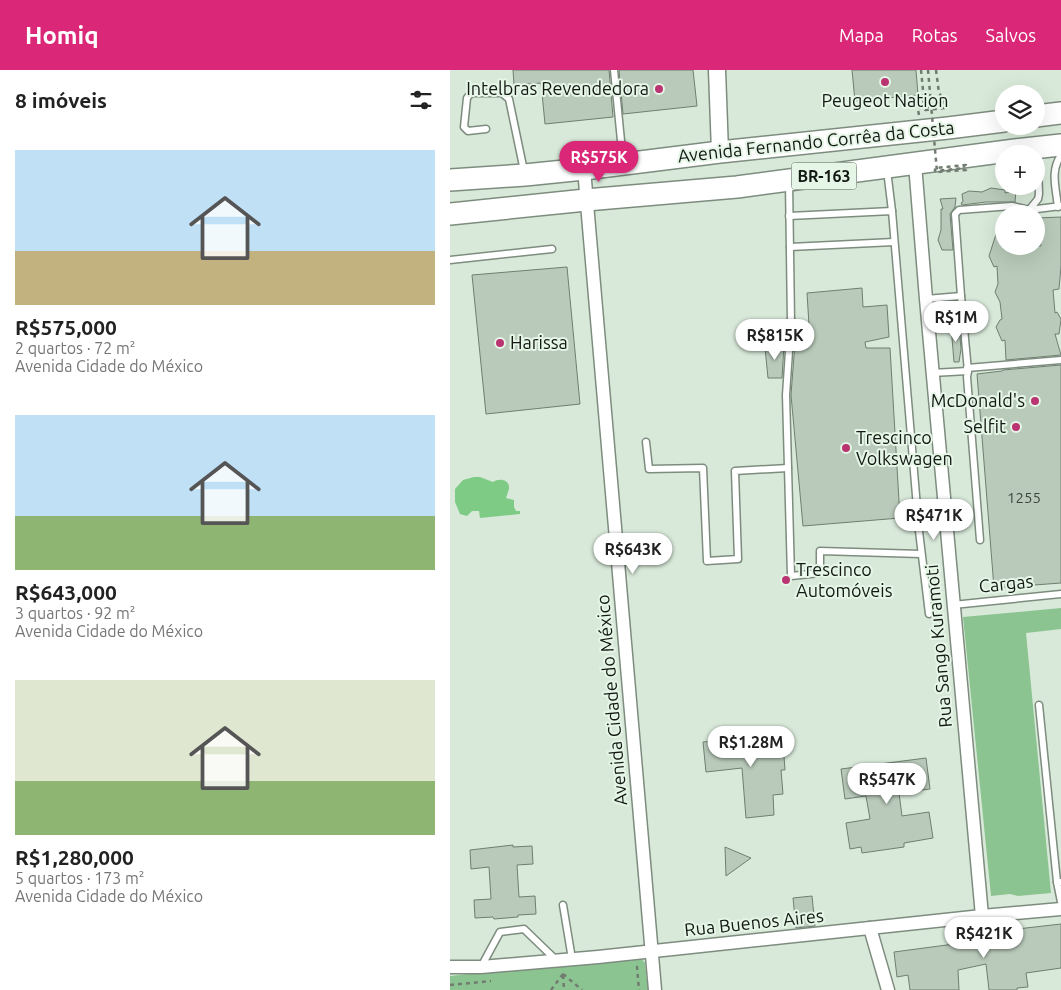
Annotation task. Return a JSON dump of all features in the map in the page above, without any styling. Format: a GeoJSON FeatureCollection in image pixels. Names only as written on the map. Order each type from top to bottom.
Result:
{"type":"FeatureCollection","features":[{"type":"Feature","properties":{"kind":"highway"},"geometry":{"type":"LineString","coordinates":[[1045,115],[1061,113]]}},
{"type":"Feature","properties":{"kind":"highway","name":"Avenida Fernando Corrêa da Costa"},"geometry":{"type":"LineString","coordinates":[[450,180],[584,169],[720,152],[947,118],[995,121]]}},
{"type":"Feature","properties":{"kind":"highway","name":"Avenida Fernando Corrêa da Costa"},"geometry":{"type":"LineString","coordinates":[[1045,148],[1061,145]]}},
{"type":"Feature","properties":{"kind":"highway","name":"Avenida Fernando Corrêa da Costa"},"geometry":{"type":"LineString","coordinates":[[450,214],[586,200],[737,188],[995,155]]}},
{"type":"Feature","properties":{"kind":"street"},"geometry":{"type":"LineString","coordinates":[[717,70],[720,152]]}},
{"type":"Feature","properties":{"kind":"street","name":"Rua Sango Kuramoti"},"geometry":{"type":"LineString","coordinates":[[914,164],[982,916]]}},
{"type":"Feature","properties":{"kind":"street","name":"Avenida Cidade do México"},"geometry":{"type":"LineString","coordinates":[[584,169],[655,990]]}},
{"type":"Feature","properties":{"kind":"street","name":"Rua Buenos Aires"},"geometry":{"type":"LineString","coordinates":[[450,967],[481,967],[651,952],[1061,909]]}},
{"type":"Feature","properties":{"kind":"street"},"geometry":{"type":"LineString","coordinates":[[870,928],[888,990]]}},
{"type":"Feature","properties":{"kind":"lane"},"geometry":{"type":"LineString","coordinates":[[614,70],[623,164]]}},
{"type":"Feature","properties":{"kind":"lane"},"geometry":{"type":"LineString","coordinates":[[486,129],[468,131],[464,127],[468,98],[471,93],[502,93],[509,99],[525,175]]}},
{"type":"Feature","properties":{"kind":"lane"},"geometry":{"type":"LineString","coordinates":[[1045,208],[1060,207],[1058,187],[1054,174],[1056,162],[1061,155]]}},
{"type":"Feature","properties":{"kind":"lane"},"geometry":{"type":"LineString","coordinates":[[887,168],[921,554],[929,614]]}},
{"type":"Feature","properties":{"kind":"lane"},"geometry":{"type":"LineString","coordinates":[[789,181],[792,322],[786,395],[791,576],[820,573],[820,551],[921,554]]}},
{"type":"Feature","properties":{"kind":"lane"},"geometry":{"type":"LineString","coordinates":[[980,540],[955,214],[959,210],[995,207]]}},
{"type":"Feature","properties":{"kind":"lane"},"geometry":{"type":"LineString","coordinates":[[789,216],[892,210]]}},
{"type":"Feature","properties":{"kind":"lane"},"geometry":{"type":"LineString","coordinates":[[790,247],[894,242]]}},
{"type":"Feature","properties":{"kind":"lane"},"geometry":{"type":"LineString","coordinates":[[450,260],[552,249]]}},
{"type":"Feature","properties":{"kind":"lane"},"geometry":{"type":"LineString","coordinates":[[926,299],[960,296]]}},
{"type":"Feature","properties":{"kind":"lane"},"geometry":{"type":"LineString","coordinates":[[932,373],[1061,360]]}},
{"type":"Feature","properties":{"kind":"lane"},"geometry":{"type":"LineString","coordinates":[[646,442],[649,469],[702,468],[707,561],[738,559],[735,471],[788,468]]}},
{"type":"Feature","properties":{"kind":"lane","name":"Cargas"},"geometry":{"type":"LineString","coordinates":[[953,605],[1061,594]]}},
{"type":"Feature","properties":{"kind":"lane"},"geometry":{"type":"LineString","coordinates":[[1039,705],[1061,902]]}},
{"type":"Feature","properties":{"kind":"lane"},"geometry":{"type":"LineString","coordinates":[[563,905],[572,959]]}},
{"type":"Feature","properties":{"kind":"lane"},"geometry":{"type":"LineString","coordinates":[[481,967],[500,932],[524,929],[556,960]]}},
{"type":"Feature","properties":{"kind":"path"},"geometry":{"type":"LineString","coordinates":[[921,70],[925,110],[947,118],[944,100],[939,94],[936,70]]}},
{"type":"Feature","properties":{"kind":"path"},"geometry":{"type":"LineString","coordinates":[[928,70],[930,100],[937,172],[966,170],[966,165],[935,168],[935,171],[964,168],[964,166]]}},
{"type":"Feature","properties":{"kind":"path"},"geometry":{"type":"LineString","coordinates":[[916,100],[924,99]]}},
{"type":"Feature","properties":{"kind":"path"},"geometry":{"type":"LineString","coordinates":[[925,106],[921,106],[921,102],[927,101],[928,107],[920,108],[919,101],[930,100]]}},
{"type":"Feature","properties":{"kind":"path"},"geometry":{"type":"LineString","coordinates":[[627,968],[637,967],[639,990]]}},
{"type":"Feature","properties":{"kind":"path"},"geometry":{"type":"LineString","coordinates":[[553,975],[572,973]]}},
{"type":"Feature","properties":{"kind":"path"},"geometry":{"type":"LineString","coordinates":[[551,990],[563,974]]}},
{"type":"Feature","properties":{"kind":"path"},"geometry":{"type":"LineString","coordinates":[[563,974],[564,990]]}},
{"type":"Feature","properties":{"kind":"path"},"geometry":{"type":"LineString","coordinates":[[563,974],[582,990]]}},
{"type":"Feature","properties":{"kind":"path"},"geometry":{"type":"LineString","coordinates":[[450,985],[497,980]]}},
{"type":"Feature","properties":{"kind":"shaded area"},"geometry":{"type":"Polygon","coordinates":[[[480,477],[493,482],[506,481],[509,489],[506,498],[514,500],[514,507],[516,511],[520,511],[520,514],[480,518],[479,511],[472,511],[467,516],[460,514],[455,502],[455,489],[463,480],[480,477]]]}},
{"type":"Feature","properties":{"kind":"shaded area"},"geometry":{"type":"Polygon","coordinates":[[[1061,608],[1061,629],[1026,633],[1051,893],[991,896],[963,617],[1061,608]]]}},
{"type":"Feature","properties":{"kind":"shaded area"},"geometry":{"type":"Polygon","coordinates":[[[636,957],[642,959],[645,963],[648,990],[450,990],[450,976],[636,957]]]}},
{"type":"Feature","properties":{"kind":"building"},"geometry":{"type":"Polygon","coordinates":[[[513,70],[609,70],[613,117],[545,124],[541,83],[514,85],[513,70]]]}},
{"type":"Feature","properties":{"kind":"building"},"geometry":{"type":"Polygon","coordinates":[[[619,70],[693,70],[697,106],[623,114],[619,70]]]}},
{"type":"Feature","properties":{"kind":"building","name":"Peugeot Nation"},"geometry":{"type":"Polygon","coordinates":[[[852,70],[916,70],[918,95],[855,101],[852,70]]]}},
{"type":"Feature","properties":{"kind":"building"},"geometry":{"type":"Polygon","coordinates":[[[991,188],[995,189],[995,195],[1016,195],[1015,202],[986,202],[962,205],[962,194],[969,191],[982,192],[991,188]]]}},
{"type":"Feature","properties":{"kind":"building"},"geometry":{"type":"Polygon","coordinates":[[[956,198],[955,207],[950,214],[953,250],[942,250],[938,240],[941,230],[941,209],[943,209],[940,199],[956,198]]]}},
{"type":"Feature","properties":{"kind":"building"},"geometry":{"type":"Polygon","coordinates":[[[1061,217],[1059,289],[1053,290],[1055,313],[1057,312],[1061,319],[1059,334],[1055,334],[1061,355],[1006,360],[1005,340],[1002,341],[996,327],[1002,319],[1000,302],[995,292],[998,284],[997,266],[994,267],[989,256],[995,237],[995,255],[1045,255],[1045,218],[1061,217]]]}},
{"type":"Feature","properties":{"kind":"building","name":"Harissa"},"geometry":{"type":"Polygon","coordinates":[[[567,267],[580,404],[486,414],[472,275],[567,267]]]}},
{"type":"Feature","properties":{"kind":"building","name":"Trescinco Volkswagen"},"geometry":{"type":"Polygon","coordinates":[[[862,288],[863,307],[887,305],[889,337],[865,342],[866,348],[890,348],[900,518],[803,526],[791,395],[795,343],[810,341],[807,293],[862,288]]]}},
{"type":"Feature","properties":{"kind":"building"},"geometry":{"type":"Polygon","coordinates":[[[959,325],[961,349],[959,362],[954,362],[951,326],[959,325]]]}},
{"type":"Feature","properties":{"kind":"building"},"geometry":{"type":"Polygon","coordinates":[[[784,345],[782,378],[768,378],[765,348],[784,345]]]}},
{"type":"Feature","properties":{"kind":"building"},"geometry":{"type":"Polygon","coordinates":[[[1061,365],[1061,583],[994,588],[977,374],[1061,365]]]}},
{"type":"Feature","properties":{"kind":"building"},"geometry":{"type":"Polygon","coordinates":[[[743,732],[743,737],[771,734],[773,744],[783,743],[785,770],[781,770],[783,794],[773,795],[774,815],[746,818],[742,768],[706,772],[703,742],[728,740],[727,733],[743,732]]]}},
{"type":"Feature","properties":{"kind":"building"},"geometry":{"type":"Polygon","coordinates":[[[926,758],[930,789],[899,793],[902,816],[929,812],[933,838],[904,843],[904,847],[862,853],[861,847],[850,849],[846,823],[870,819],[866,796],[845,799],[841,769],[926,758]]]}},
{"type":"Feature","properties":{"kind":"building"},"geometry":{"type":"Polygon","coordinates":[[[513,845],[513,847],[532,846],[533,864],[517,865],[519,897],[535,896],[536,914],[494,919],[493,917],[475,918],[474,900],[491,899],[489,867],[471,869],[470,850],[513,845]]]}},
{"type":"Feature","properties":{"kind":"building"},"geometry":{"type":"Polygon","coordinates":[[[725,847],[751,858],[726,876],[725,847]]]}},
{"type":"Feature","properties":{"kind":"building"},"geometry":{"type":"Polygon","coordinates":[[[812,896],[815,926],[796,928],[793,898],[812,896]]]}},
{"type":"Feature","properties":{"kind":"building"},"geometry":{"type":"Polygon","coordinates":[[[1061,924],[1061,968],[1026,973],[1028,987],[1017,988],[1017,990],[989,990],[986,964],[958,970],[959,990],[910,990],[908,975],[897,977],[894,952],[962,943],[961,939],[991,932],[1061,924]]]}},
{"type":"Feature","properties":{"kind":"place","name":"Peugeot Nation"},"geometry":{"type":"Point","coordinates":[885,82]}},
{"type":"Feature","properties":{"kind":"place","name":"Intelbras Revendedora"},"geometry":{"type":"Point","coordinates":[659,89]}},
{"type":"Feature","properties":{"kind":"place","name":"Harissa"},"geometry":{"type":"Point","coordinates":[500,343]}},
{"type":"Feature","properties":{"kind":"place","name":"McDonald's"},"geometry":{"type":"Point","coordinates":[1035,401]}},
{"type":"Feature","properties":{"kind":"place","name":"Selfit"},"geometry":{"type":"Point","coordinates":[1016,427]}},
{"type":"Feature","properties":{"kind":"place","name":"Trescinco Volkswagen"},"geometry":{"type":"Point","coordinates":[846,448]}},
{"type":"Feature","properties":{"kind":"place","name":"Trescinco Automóveis"},"geometry":{"type":"Point","coordinates":[786,580]}}]}
